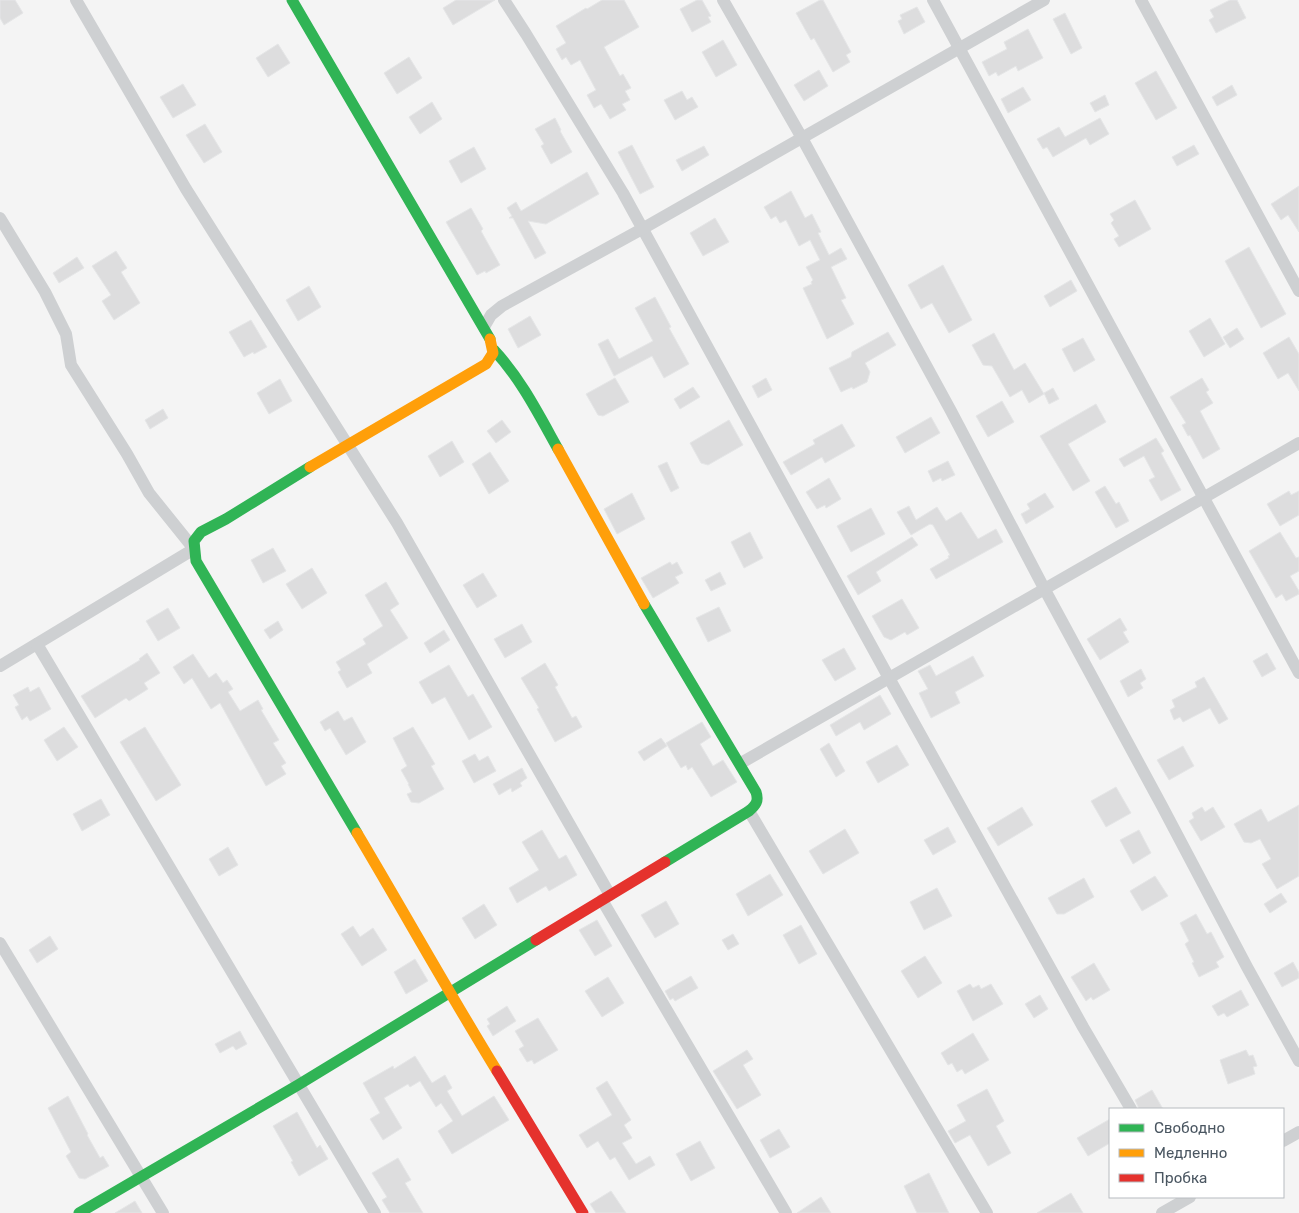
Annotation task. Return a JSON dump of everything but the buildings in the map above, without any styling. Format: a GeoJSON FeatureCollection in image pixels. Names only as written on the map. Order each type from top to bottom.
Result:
{"type":"FeatureCollection","features":[{"type":"Feature","properties":{"kind":"street"},"geometry":{"type":"LineString","coordinates":[[76,0],[186,189],[397,523],[606,898],[786,1213]]}},
{"type":"Feature","properties":{"kind":"street"},"geometry":{"type":"LineString","coordinates":[[79,1213],[298,1085],[749,812],[755,806],[758,798],[740,763],[621,565],[533,404],[505,362],[494,350],[491,340],[292,0]]}},
{"type":"Feature","properties":{"kind":"street"},"geometry":{"type":"LineString","coordinates":[[504,0],[623,193],[889,678],[1083,1027],[1130,1108]]}},
{"type":"Feature","properties":{"kind":"street"},"geometry":{"type":"LineString","coordinates":[[724,0],[802,138],[951,411],[1299,1062]]}},
{"type":"Feature","properties":{"kind":"street"},"geometry":{"type":"LineString","coordinates":[[933,0],[1299,673]]}},
{"type":"Feature","properties":{"kind":"street"},"geometry":{"type":"LineString","coordinates":[[484,328],[491,315],[502,306],[642,229],[1044,0]]}},
{"type":"Feature","properties":{"kind":"street"},"geometry":{"type":"LineString","coordinates":[[1141,0],[1299,291]]}},
{"type":"Feature","properties":{"kind":"street"},"geometry":{"type":"LineString","coordinates":[[0,218],[45,292],[66,334],[71,365],[127,454],[149,493],[194,549]]}},
{"type":"Feature","properties":{"kind":"street"},"geometry":{"type":"LineString","coordinates":[[494,350],[492,358],[486,364],[346,444],[226,519],[201,532],[194,541],[194,549],[196,561],[404,912],[449,993],[582,1213]]}},
{"type":"Feature","properties":{"kind":"street"},"geometry":{"type":"LineString","coordinates":[[740,763],[1299,443]]}},
{"type":"Feature","properties":{"kind":"street"},"geometry":{"type":"LineString","coordinates":[[0,666],[194,549]]}},
{"type":"Feature","properties":{"kind":"street"},"geometry":{"type":"LineString","coordinates":[[37,644],[375,1213]]}},
{"type":"Feature","properties":{"kind":"street"},"geometry":{"type":"LineString","coordinates":[[749,812],[988,1213]]}},
{"type":"Feature","properties":{"kind":"street"},"geometry":{"type":"LineString","coordinates":[[0,943],[163,1213]]}},
{"type":"Feature","properties":{"kind":"street"},"geometry":{"type":"LineString","coordinates":[[1284,1140],[1299,1132]]}},
{"type":"Feature","properties":{"kind":"street"},"geometry":{"type":"LineString","coordinates":[[1162,1213],[1185,1198]]}},
{"type":"Feature","properties":{"kind":"traffic: fast"},"geometry":{"type":"LineString","coordinates":[[292,0],[490,339]]}},
{"type":"Feature","properties":{"kind":"traffic: fast"},"geometry":{"type":"LineString","coordinates":[[494,350],[521,385],[558,449]]}},
{"type":"Feature","properties":{"kind":"traffic: fast"},"geometry":{"type":"LineString","coordinates":[[310,467],[226,519],[201,532],[194,541],[196,561],[357,833]]}},
{"type":"Feature","properties":{"kind":"traffic: fast"},"geometry":{"type":"LineString","coordinates":[[644,604],[756,792],[757,798],[755,805],[749,811],[665,862]]}},
{"type":"Feature","properties":{"kind":"traffic: fast"},"geometry":{"type":"LineString","coordinates":[[79,1213],[298,1085],[536,940]]}},
{"type":"Feature","properties":{"kind":"traffic: slow"},"geometry":{"type":"LineString","coordinates":[[310,467],[486,364],[493,353],[490,339]]}},
{"type":"Feature","properties":{"kind":"traffic: slow"},"geometry":{"type":"LineString","coordinates":[[558,449],[644,604]]}},
{"type":"Feature","properties":{"kind":"traffic: slow"},"geometry":{"type":"LineString","coordinates":[[357,833],[497,1071]]}},
{"type":"Feature","properties":{"kind":"traffic: jam"},"geometry":{"type":"LineString","coordinates":[[536,940],[665,862]]}},
{"type":"Feature","properties":{"kind":"traffic: jam"},"geometry":{"type":"LineString","coordinates":[[497,1071],[583,1213]]}}]}
